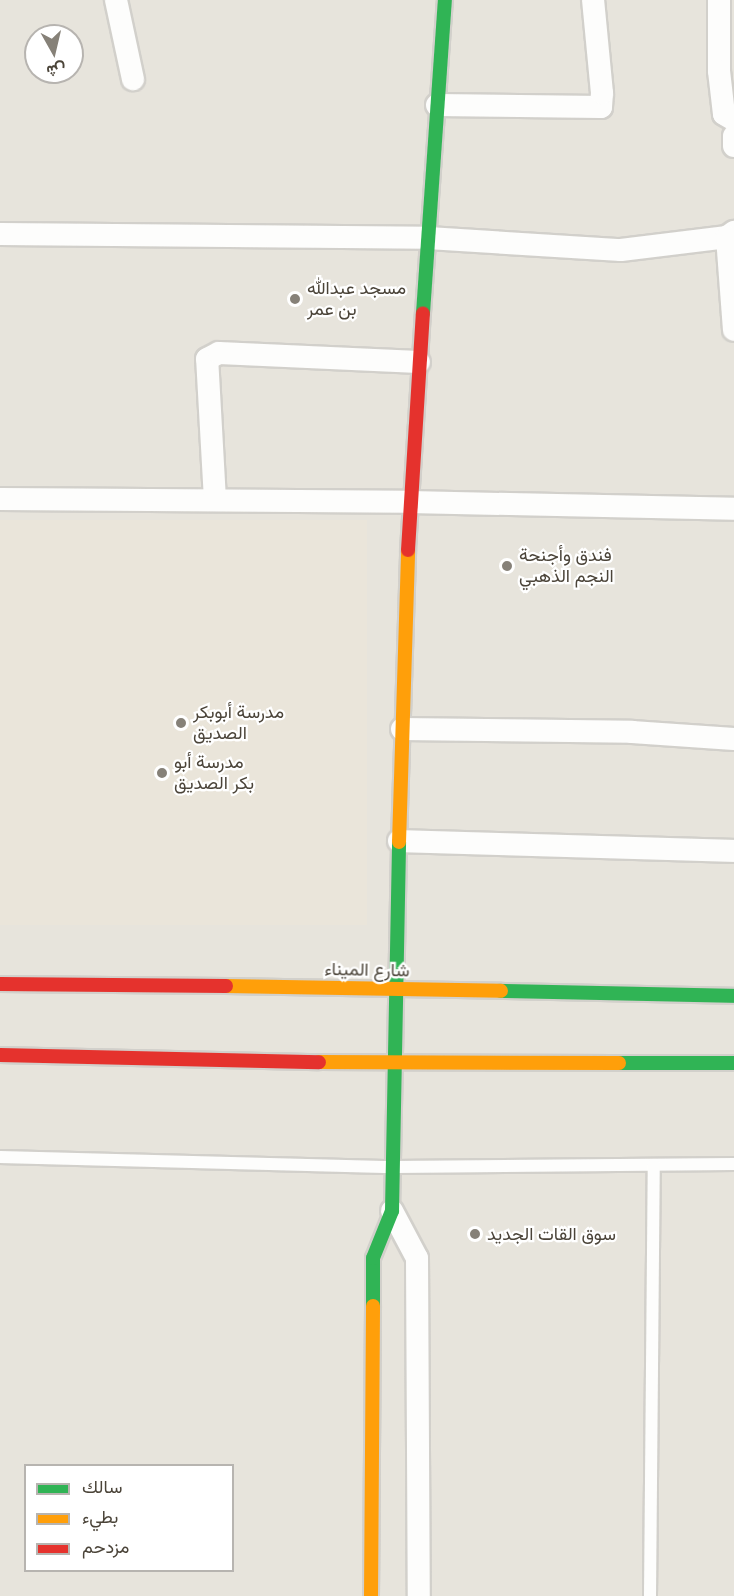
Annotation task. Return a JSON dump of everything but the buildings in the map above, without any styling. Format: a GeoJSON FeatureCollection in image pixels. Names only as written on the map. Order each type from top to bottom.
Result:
{"type":"FeatureCollection","features":[{"type":"Feature","properties":{"kind":"main road"},"geometry":{"type":"LineString","coordinates":[[371,1596],[373,1258],[392,1211],[395,988],[409,502],[445,0]]}},
{"type":"Feature","properties":{"kind":"main road","name":"شارع الميناء"},"geometry":{"type":"LineString","coordinates":[[0,984],[395,988],[734,996]]}},
{"type":"Feature","properties":{"kind":"main road"},"geometry":{"type":"LineString","coordinates":[[0,1055],[395,1064],[734,1063]]}},
{"type":"Feature","properties":{"kind":"street"},"geometry":{"type":"LineString","coordinates":[[116,0],[133,79]]}},
{"type":"Feature","properties":{"kind":"street"},"geometry":{"type":"LineString","coordinates":[[437,105],[600,107],[602,93],[593,0]]}},
{"type":"Feature","properties":{"kind":"street"},"geometry":{"type":"LineString","coordinates":[[719,0],[719,71],[724,114],[734,120]]}},
{"type":"Feature","properties":{"kind":"street"},"geometry":{"type":"LineString","coordinates":[[734,136],[734,146]]}},
{"type":"Feature","properties":{"kind":"street"},"geometry":{"type":"LineString","coordinates":[[0,234],[428,238],[621,250],[731,234],[734,330]]}},
{"type":"Feature","properties":{"kind":"street"},"geometry":{"type":"LineString","coordinates":[[215,500],[207,359],[219,353],[419,362]]}},
{"type":"Feature","properties":{"kind":"street"},"geometry":{"type":"LineString","coordinates":[[0,499],[409,502],[734,509]]}},
{"type":"Feature","properties":{"kind":"street"},"geometry":{"type":"LineString","coordinates":[[402,729],[632,732],[734,739]]}},
{"type":"Feature","properties":{"kind":"street"},"geometry":{"type":"LineString","coordinates":[[399,841],[734,851]]}},
{"type":"Feature","properties":{"kind":"street"},"geometry":{"type":"LineString","coordinates":[[392,1211],[417,1258],[419,1596]]}},
{"type":"Feature","properties":{"kind":"lane"},"geometry":{"type":"LineString","coordinates":[[0,1157],[394,1167],[734,1164]]}},
{"type":"Feature","properties":{"kind":"lane"},"geometry":{"type":"LineString","coordinates":[[650,1596],[654,1165]]}},
{"type":"Feature","properties":{"kind":"shaded area"},"geometry":{"type":"Polygon","coordinates":[[[0,0],[734,0],[734,1596],[0,1596],[0,0]]]}},
{"type":"Feature","properties":{"kind":"shaded area","name":"مدرسة أبوبكر الصديق"},"geometry":{"type":"Polygon","coordinates":[[[0,520],[367,520],[367,925],[0,925],[0,520]]]}},
{"type":"Feature","properties":{"kind":"traffic: fast"},"geometry":{"type":"LineString","coordinates":[[423,313],[445,0]]}},
{"type":"Feature","properties":{"kind":"traffic: fast"},"geometry":{"type":"LineString","coordinates":[[373,1306],[373,1258],[392,1211],[399,842]]}},
{"type":"Feature","properties":{"kind":"traffic: fast"},"geometry":{"type":"LineString","coordinates":[[501,991],[734,996]]}},
{"type":"Feature","properties":{"kind":"traffic: fast"},"geometry":{"type":"LineString","coordinates":[[619,1063],[734,1063]]}},
{"type":"Feature","properties":{"kind":"traffic: slow"},"geometry":{"type":"LineString","coordinates":[[399,842],[408,550]]}},
{"type":"Feature","properties":{"kind":"traffic: slow"},"geometry":{"type":"LineString","coordinates":[[226,986],[501,991]]}},
{"type":"Feature","properties":{"kind":"traffic: slow"},"geometry":{"type":"LineString","coordinates":[[319,1062],[619,1063]]}},
{"type":"Feature","properties":{"kind":"traffic: slow"},"geometry":{"type":"LineString","coordinates":[[371,1596],[373,1306]]}},
{"type":"Feature","properties":{"kind":"traffic: jam"},"geometry":{"type":"LineString","coordinates":[[408,550],[423,313]]}},
{"type":"Feature","properties":{"kind":"traffic: jam"},"geometry":{"type":"LineString","coordinates":[[0,984],[226,986]]}},
{"type":"Feature","properties":{"kind":"traffic: jam"},"geometry":{"type":"LineString","coordinates":[[0,1055],[319,1062]]}},
{"type":"Feature","properties":{"kind":"place","name":"مسجد عبدالله بن عمر"},"geometry":{"type":"Point","coordinates":[295,299]}},
{"type":"Feature","properties":{"kind":"place","name":"فندق وأجنحة النجم الذهبي"},"geometry":{"type":"Point","coordinates":[507,566]}},
{"type":"Feature","properties":{"kind":"place","name":"مدرسة أبوبكر الصديق"},"geometry":{"type":"Point","coordinates":[181,723]}},
{"type":"Feature","properties":{"kind":"place","name":"مدرسة أبو بكر الصديق"},"geometry":{"type":"Point","coordinates":[162,773]}},
{"type":"Feature","properties":{"kind":"place","name":"سوق القات الجديد"},"geometry":{"type":"Point","coordinates":[475,1234]}}]}
